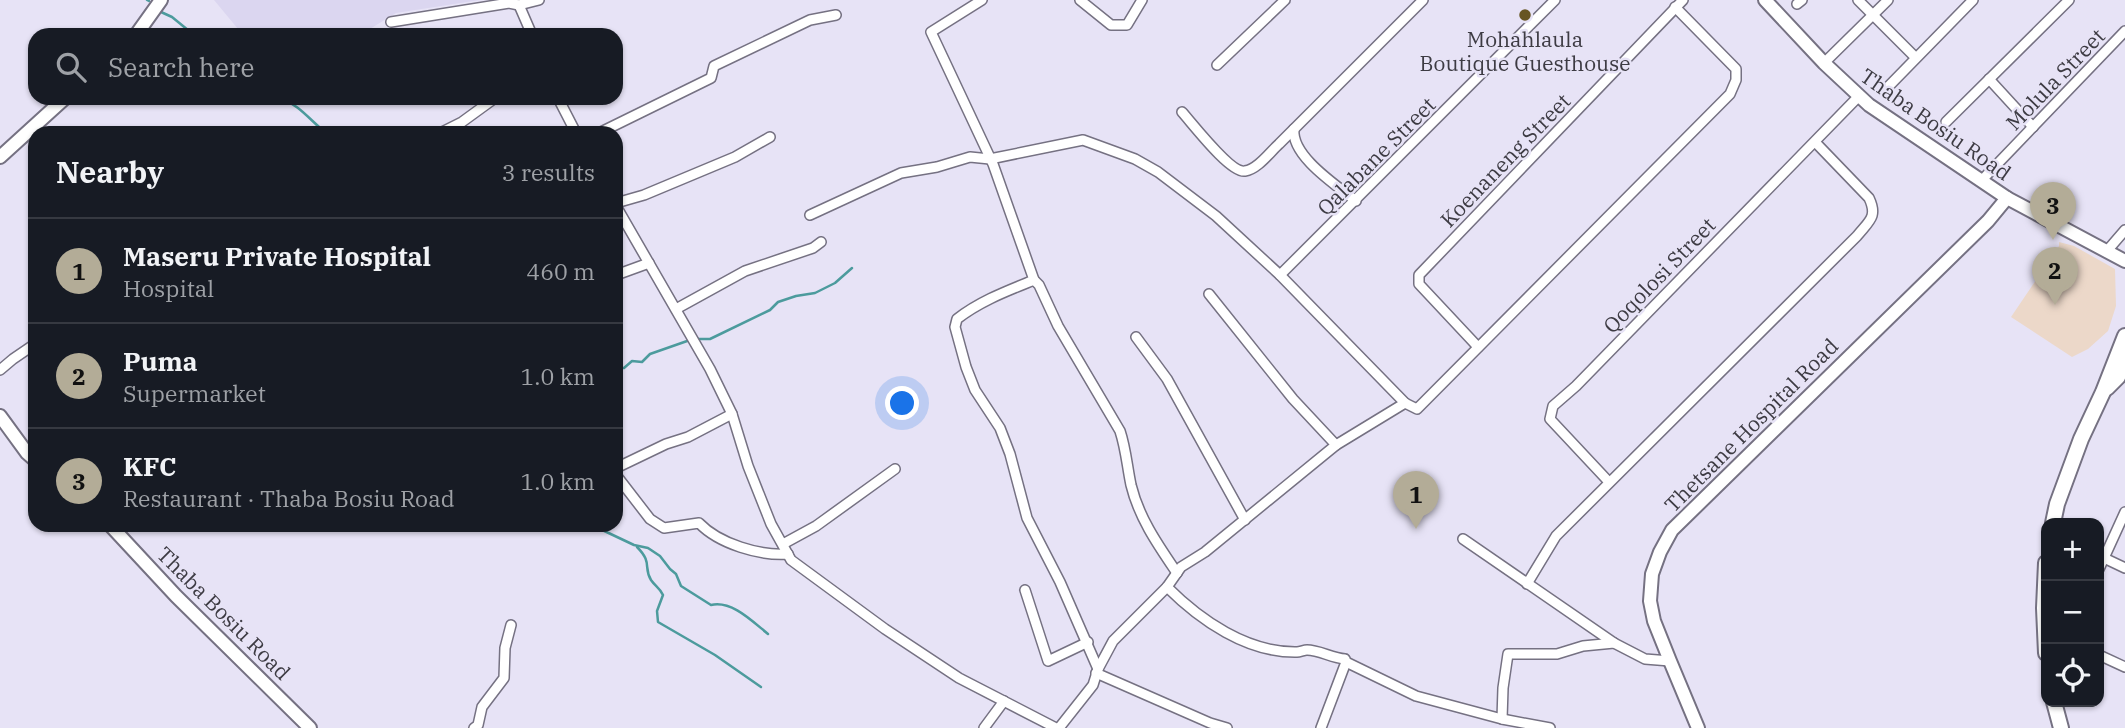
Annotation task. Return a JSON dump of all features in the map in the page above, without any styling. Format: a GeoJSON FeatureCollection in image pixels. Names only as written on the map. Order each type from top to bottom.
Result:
{"type":"FeatureCollection","features":[{"type":"Feature","properties":{"kind":"main road"},"geometry":{"type":"LineString","coordinates":[[141,28],[161,0]]}},
{"type":"Feature","properties":{"kind":"main road","name":"Thaba Bosiu Road"},"geometry":{"type":"LineString","coordinates":[[1765,0],[1859,96],[2007,198],[2094,243],[2106,253]]}},
{"type":"Feature","properties":{"kind":"main road"},"geometry":{"type":"LineString","coordinates":[[34,126],[57,105]]}},
{"type":"Feature","properties":{"kind":"main road"},"geometry":{"type":"LineString","coordinates":[[0,157],[28,132]]}},
{"type":"Feature","properties":{"kind":"main road","name":"Thetsane Hospital Road"},"geometry":{"type":"LineString","coordinates":[[1698,728],[1654,621],[1650,601],[1652,575],[1672,530],[1980,229],[2007,198]]}},
{"type":"Feature","properties":{"kind":"main road"},"geometry":{"type":"LineString","coordinates":[[2106,253],[2125,261]]}},
{"type":"Feature","properties":{"kind":"main road"},"geometry":{"type":"LineString","coordinates":[[2106,253],[2125,270]]}},
{"type":"Feature","properties":{"kind":"main road"},"geometry":{"type":"LineString","coordinates":[[2054,518],[2081,439],[2125,336]]}},
{"type":"Feature","properties":{"kind":"main road"},"geometry":{"type":"LineString","coordinates":[[2103,392],[2118,377],[2125,361]]}},
{"type":"Feature","properties":{"kind":"main road"},"geometry":{"type":"LineString","coordinates":[[0,416],[28,454]]}},
{"type":"Feature","properties":{"kind":"main road","name":"Thaba Bosiu Road"},"geometry":{"type":"LineString","coordinates":[[117,532],[176,596],[310,728]]}},
{"type":"Feature","properties":{"kind":"main road"},"geometry":{"type":"LineString","coordinates":[[2045,581],[2046,644]]}},
{"type":"Feature","properties":{"kind":"main road"},"geometry":{"type":"LineString","coordinates":[[2056,707],[2062,728]]}},
{"type":"Feature","properties":{"kind":"street"},"geometry":{"type":"LineString","coordinates":[[391,22],[539,0]]}},
{"type":"Feature","properties":{"kind":"street"},"geometry":{"type":"LineString","coordinates":[[982,0],[931,32],[993,164],[1034,280],[1120,430],[1127,449],[1131,484],[1144,524],[1177,573]]}},
{"type":"Feature","properties":{"kind":"street"},"geometry":{"type":"LineString","coordinates":[[1080,0],[1111,25],[1127,25],[1142,0]]}},
{"type":"Feature","properties":{"kind":"street"},"geometry":{"type":"LineString","coordinates":[[1217,65],[1285,0]]}},
{"type":"Feature","properties":{"kind":"street"},"geometry":{"type":"LineString","coordinates":[[1182,112],[1239,171],[1246,172],[1294,129],[1423,0]]}},
{"type":"Feature","properties":{"kind":"street","name":"Qalabane Street"},"geometry":{"type":"LineString","coordinates":[[1280,275],[1555,0]]}},
{"type":"Feature","properties":{"kind":"street"},"geometry":{"type":"LineString","coordinates":[[1858,0],[1915,57]]}},
{"type":"Feature","properties":{"kind":"street"},"geometry":{"type":"LineString","coordinates":[[1824,63],[1888,0]]}},
{"type":"Feature","properties":{"kind":"street"},"geometry":{"type":"LineString","coordinates":[[1884,91],[1973,0]]}},
{"type":"Feature","properties":{"kind":"street"},"geometry":{"type":"LineString","coordinates":[[1946,122],[2069,0]]}},
{"type":"Feature","properties":{"kind":"street"},"geometry":{"type":"LineString","coordinates":[[512,3],[528,28]]}},
{"type":"Feature","properties":{"kind":"street"},"geometry":{"type":"LineString","coordinates":[[810,215],[901,173],[937,167],[970,157],[990,159],[1083,140],[1135,159],[1158,172],[1216,216],[1280,275],[1405,403],[1417,409],[1730,94],[1736,80],[1735,69],[1679,3]]}},
{"type":"Feature","properties":{"kind":"street","name":"Koenaneng Street"},"geometry":{"type":"LineString","coordinates":[[1478,347],[1419,284],[1419,275],[1679,3]]}},
{"type":"Feature","properties":{"kind":"street"},"geometry":{"type":"LineString","coordinates":[[612,126],[711,78],[713,66],[810,20],[836,15]]}},
{"type":"Feature","properties":{"kind":"street","name":"Molula Street"},"geometry":{"type":"LineString","coordinates":[[1981,181],[2125,31]]}},
{"type":"Feature","properties":{"kind":"street"},"geometry":{"type":"LineString","coordinates":[[1989,79],[2033,127]]}},
{"type":"Feature","properties":{"kind":"street","name":"Qoqolosi Street"},"geometry":{"type":"LineString","coordinates":[[1609,482],[1550,419],[1553,406],[1816,143],[1859,96]]}},
{"type":"Feature","properties":{"kind":"street"},"geometry":{"type":"LineString","coordinates":[[455,126],[486,105]]}},
{"type":"Feature","properties":{"kind":"street"},"geometry":{"type":"LineString","coordinates":[[562,105],[572,126]]}},
{"type":"Feature","properties":{"kind":"street"},"geometry":{"type":"LineString","coordinates":[[1294,129],[1293,138],[1303,154],[1356,201]]}},
{"type":"Feature","properties":{"kind":"street"},"geometry":{"type":"LineString","coordinates":[[623,202],[735,157],[770,137]]}},
{"type":"Feature","properties":{"kind":"street"},"geometry":{"type":"LineString","coordinates":[[1527,584],[1556,536],[1857,236],[1872,217],[1874,209],[1869,198],[1816,143]]}},
{"type":"Feature","properties":{"kind":"street"},"geometry":{"type":"LineString","coordinates":[[623,217],[732,414],[761,498],[791,560],[959,678],[1057,728],[1093,685],[1097,671],[1113,641],[1167,587],[1186,563],[1205,552],[1336,445],[1405,403]]}},
{"type":"Feature","properties":{"kind":"street"},"geometry":{"type":"LineString","coordinates":[[2106,253],[2125,230]]}},
{"type":"Feature","properties":{"kind":"street"},"geometry":{"type":"LineString","coordinates":[[676,309],[745,271],[813,248],[821,242]]}},
{"type":"Feature","properties":{"kind":"street"},"geometry":{"type":"LineString","coordinates":[[623,272],[649,263]]}},
{"type":"Feature","properties":{"kind":"street"},"geometry":{"type":"LineString","coordinates":[[1034,280],[993,296],[957,319],[956,327],[966,368],[975,390],[1000,428],[1010,454],[1027,518],[1088,642],[1097,671],[1210,723],[1227,728]]}},
{"type":"Feature","properties":{"kind":"street"},"geometry":{"type":"LineString","coordinates":[[1209,294],[1293,398],[1336,445]]}},
{"type":"Feature","properties":{"kind":"street"},"geometry":{"type":"LineString","coordinates":[[1136,337],[1167,379],[1245,520]]}},
{"type":"Feature","properties":{"kind":"street"},"geometry":{"type":"LineString","coordinates":[[0,370],[28,349]]}},
{"type":"Feature","properties":{"kind":"street"},"geometry":{"type":"LineString","coordinates":[[623,465],[666,444],[688,437],[732,414]]}},
{"type":"Feature","properties":{"kind":"street"},"geometry":{"type":"LineString","coordinates":[[783,544],[816,526],[895,469]]}},
{"type":"Feature","properties":{"kind":"street"},"geometry":{"type":"LineString","coordinates":[[623,484],[650,519],[664,528],[699,523],[707,532],[750,549],[775,555],[788,554]]}},
{"type":"Feature","properties":{"kind":"street"},"geometry":{"type":"LineString","coordinates":[[2124,518],[2104,558],[2125,568]]}},
{"type":"Feature","properties":{"kind":"street"},"geometry":{"type":"LineString","coordinates":[[1463,539],[1614,643],[1645,659],[1670,661]]}},
{"type":"Feature","properties":{"kind":"street"},"geometry":{"type":"LineString","coordinates":[[1167,587],[1182,603],[1230,635],[1271,649],[1297,652],[1309,650],[1345,659],[1346,662],[1416,696],[1502,719],[1550,728]]}},
{"type":"Feature","properties":{"kind":"street"},"geometry":{"type":"LineString","coordinates":[[1025,590],[1048,661],[1088,642]]}},
{"type":"Feature","properties":{"kind":"street"},"geometry":{"type":"LineString","coordinates":[[474,728],[478,725],[482,707],[504,678],[505,648],[511,625]]}},
{"type":"Feature","properties":{"kind":"street"},"geometry":{"type":"LineString","coordinates":[[1502,719],[1508,654],[1557,654],[1583,646],[1614,643]]}},
{"type":"Feature","properties":{"kind":"street"},"geometry":{"type":"LineString","coordinates":[[2104,657],[2125,667]]}},
{"type":"Feature","properties":{"kind":"street"},"geometry":{"type":"LineString","coordinates":[[1321,728],[1346,662]]}},
{"type":"Feature","properties":{"kind":"street"},"geometry":{"type":"LineString","coordinates":[[984,728],[1004,701]]}},
{"type":"Feature","properties":{"kind":"shaded area"},"geometry":{"type":"Polygon","coordinates":[[[214,0],[480,0],[396,13],[371,28],[237,28],[214,0]]]}},
{"type":"Feature","properties":{"kind":"shaded area"},"geometry":{"type":"Polygon","coordinates":[[[2059,242],[2074,246],[2115,269],[2116,306],[2108,331],[2088,349],[2072,357],[2011,317],[2059,246],[2059,242]]]}},
{"type":"Feature","properties":{"kind":"waterway"},"geometry":{"type":"LineString","coordinates":[[161,12],[185,28]]}},
{"type":"Feature","properties":{"kind":"waterway"},"geometry":{"type":"LineString","coordinates":[[293,105],[318,126]]}},
{"type":"Feature","properties":{"kind":"waterway"},"geometry":{"type":"LineString","coordinates":[[696,339],[710,339],[770,310],[778,302],[815,293],[835,283],[852,268]]}},
{"type":"Feature","properties":{"kind":"waterway"},"geometry":{"type":"LineString","coordinates":[[623,368],[632,361],[642,362],[650,354],[690,340]]}},
{"type":"Feature","properties":{"kind":"waterway"},"geometry":{"type":"LineString","coordinates":[[606,532],[634,545],[648,548],[660,556],[676,574],[681,586],[711,605],[719,604],[734,609],[768,634]]}},
{"type":"Feature","properties":{"kind":"waterway"},"geometry":{"type":"LineString","coordinates":[[637,547],[645,557],[651,580],[663,595],[657,611],[658,622],[715,655],[761,687]]}},
{"type":"Feature","properties":{"kind":"place","name":"Mohahlaula Boutique Guesthouse"},"geometry":{"type":"Point","coordinates":[1525,15]}},
{"type":"Feature","properties":{"kind":"place","name":"KFC"},"geometry":{"type":"Point","coordinates":[2053,240]}},
{"type":"Feature","properties":{"kind":"place","name":"Puma"},"geometry":{"type":"Point","coordinates":[2055,305]}},
{"type":"Feature","properties":{"kind":"place","name":"Maseru Private Hospital"},"geometry":{"type":"Point","coordinates":[1416,529]}}]}
